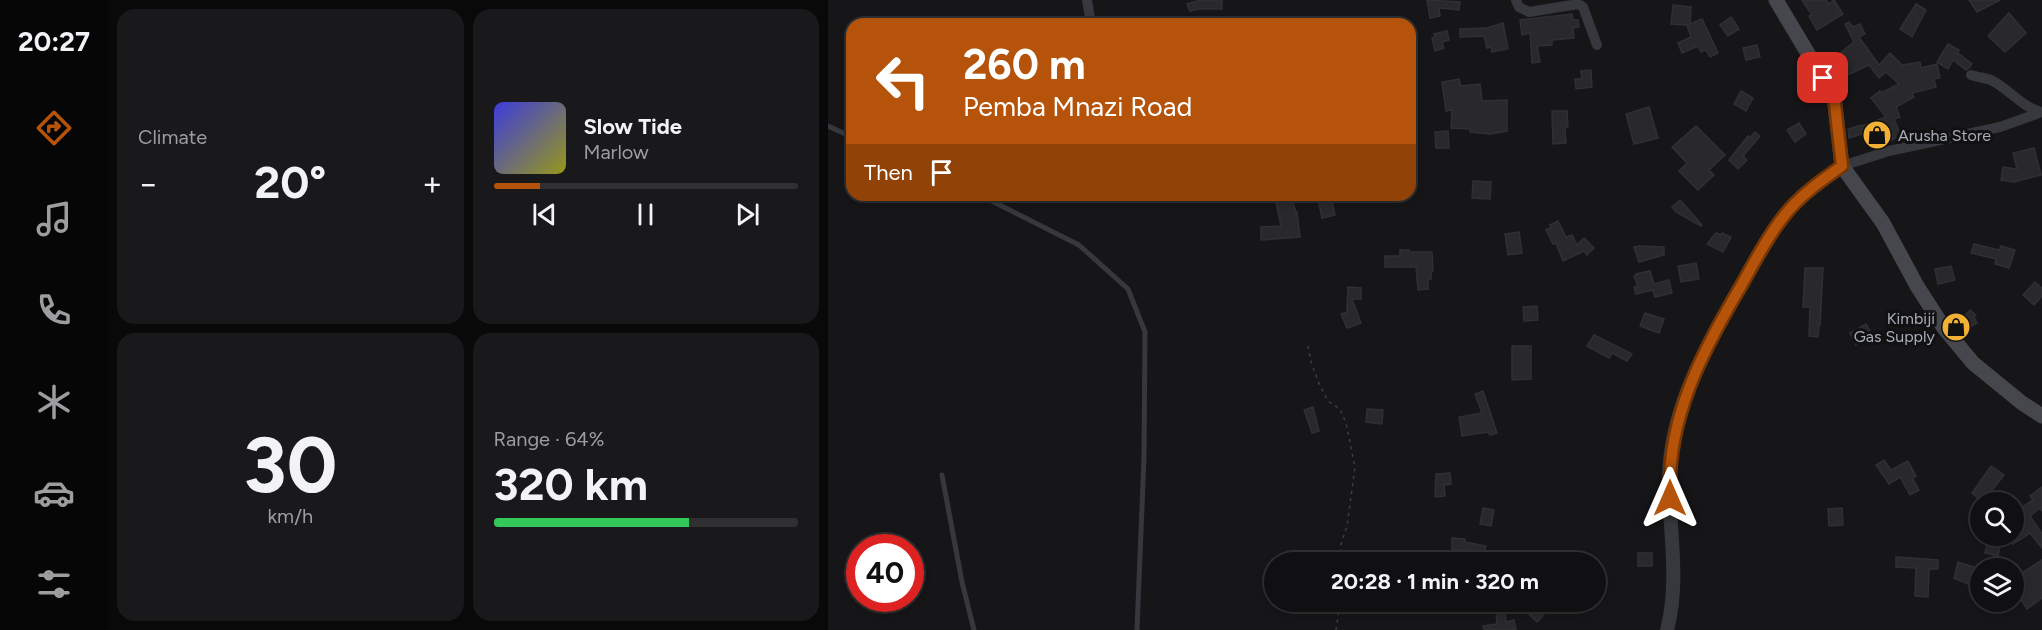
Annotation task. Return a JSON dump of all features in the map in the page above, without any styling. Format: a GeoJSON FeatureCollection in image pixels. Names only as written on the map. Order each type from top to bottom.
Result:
{"type":"FeatureCollection","features":[{"type":"Feature","properties":{"kind":"main road"},"geometry":{"type":"LineString","coordinates":[[1776,0],[1834,96],[1842,166],[1883,223],[1917,286],[1944,328],[1973,363],[2022,403],[2042,416]]}},
{"type":"Feature","properties":{"kind":"street"},"geometry":{"type":"LineString","coordinates":[[1087,0],[1090,18]]}},
{"type":"Feature","properties":{"kind":"street"},"geometry":{"type":"LineString","coordinates":[[1516,0],[1520,7],[1529,12],[1578,4],[1582,7],[1597,45]]}},
{"type":"Feature","properties":{"kind":"street"},"geometry":{"type":"LineString","coordinates":[[1971,75],[1990,80],[2031,109],[2042,112]]}},
{"type":"Feature","properties":{"kind":"street"},"geometry":{"type":"LineString","coordinates":[[1667,630],[1674,590],[1670,470],[1672,442],[1686,392],[1710,339],[1784,215],[1816,185],[1842,166],[1889,151],[2000,127],[2042,112]]}},
{"type":"Feature","properties":{"kind":"lane"},"geometry":{"type":"LineString","coordinates":[[828,126],[846,134]]}},
{"type":"Feature","properties":{"kind":"lane"},"geometry":{"type":"LineString","coordinates":[[992,201],[1079,245],[1128,289],[1145,332],[1144,457],[1137,630]]}},
{"type":"Feature","properties":{"kind":"lane"},"geometry":{"type":"LineString","coordinates":[[942,476],[962,582],[975,630]]}},
{"type":"Feature","properties":{"kind":"path"},"geometry":{"type":"LineString","coordinates":[[1308,346],[1320,386],[1328,401],[1340,409],[1346,423],[1354,467],[1347,525],[1341,552]]}},
{"type":"Feature","properties":{"kind":"path"},"geometry":{"type":"LineString","coordinates":[[1336,630],[1339,612]]}},
{"type":"Feature","properties":{"kind":"building"},"geometry":{"type":"Polygon","coordinates":[[[1200,0],[1222,0],[1222,9],[1190,11],[1187,4],[1200,0]]]}},
{"type":"Feature","properties":{"kind":"building"},"geometry":{"type":"Polygon","coordinates":[[[1427,0],[1460,2],[1459,10],[1439,8],[1440,16],[1430,18],[1427,0]]]}},
{"type":"Feature","properties":{"kind":"building"},"geometry":{"type":"Polygon","coordinates":[[[1802,0],[1826,0],[1829,4],[1834,0],[1843,14],[1817,30],[1809,16],[1812,15],[1802,0]]]}},
{"type":"Feature","properties":{"kind":"building"},"geometry":{"type":"Polygon","coordinates":[[[1969,0],[2000,0],[1977,12],[1969,0]]]}},
{"type":"Feature","properties":{"kind":"building"},"geometry":{"type":"Polygon","coordinates":[[[1916,4],[1926,10],[1912,37],[1900,29],[1916,4]]]}},
{"type":"Feature","properties":{"kind":"building"},"geometry":{"type":"Polygon","coordinates":[[[1673,5],[1691,7],[1690,24],[1702,19],[1718,53],[1710,57],[1706,50],[1701,52],[1698,46],[1682,53],[1678,43],[1691,37],[1687,25],[1671,24],[1673,5]]]}},
{"type":"Feature","properties":{"kind":"building"},"geometry":{"type":"Polygon","coordinates":[[[2009,13],[2026,33],[2005,52],[1988,36],[2009,13]]]}},
{"type":"Feature","properties":{"kind":"building"},"geometry":{"type":"Polygon","coordinates":[[[1572,14],[1573,20],[1578,20],[1579,27],[1573,28],[1574,38],[1552,40],[1552,45],[1537,46],[1540,62],[1532,63],[1530,33],[1522,35],[1520,20],[1572,14]]]}},
{"type":"Feature","properties":{"kind":"building"},"geometry":{"type":"Polygon","coordinates":[[[1731,17],[1739,29],[1728,36],[1720,25],[1731,17]]]}},
{"type":"Feature","properties":{"kind":"building"},"geometry":{"type":"Polygon","coordinates":[[[1849,22],[1853,27],[1860,24],[1865,34],[1859,37],[1879,65],[1890,53],[1902,65],[1920,62],[1921,68],[1937,64],[1940,78],[1934,79],[1936,87],[1912,93],[1914,97],[1896,107],[1900,117],[1894,119],[1901,136],[1874,147],[1868,132],[1849,138],[1848,129],[1886,117],[1871,98],[1880,91],[1881,93],[1899,84],[1886,72],[1879,78],[1869,65],[1841,78],[1837,70],[1843,67],[1835,57],[1854,42],[1845,24],[1849,22]]]}},
{"type":"Feature","properties":{"kind":"building"},"geometry":{"type":"Polygon","coordinates":[[[1503,23],[1508,49],[1492,52],[1491,47],[1487,48],[1484,36],[1460,37],[1460,29],[1487,28],[1503,23]]]}},
{"type":"Feature","properties":{"kind":"building"},"geometry":{"type":"Polygon","coordinates":[[[1447,31],[1449,40],[1442,42],[1444,48],[1435,51],[1432,38],[1435,37],[1434,34],[1447,31]]]}},
{"type":"Feature","properties":{"kind":"building"},"geometry":{"type":"Polygon","coordinates":[[[1948,44],[1959,50],[1958,53],[1972,64],[1969,68],[1966,70],[1953,60],[1948,69],[1937,62],[1948,44]]]}},
{"type":"Feature","properties":{"kind":"building"},"geometry":{"type":"Polygon","coordinates":[[[1757,45],[1760,57],[1746,60],[1743,48],[1757,45]]]}},
{"type":"Feature","properties":{"kind":"building"},"geometry":{"type":"Polygon","coordinates":[[[1591,70],[1592,87],[1576,89],[1575,79],[1582,79],[1581,71],[1591,70]]]}},
{"type":"Feature","properties":{"kind":"building"},"geometry":{"type":"Polygon","coordinates":[[[1459,79],[1461,86],[1480,84],[1482,101],[1507,100],[1507,131],[1490,134],[1470,132],[1470,129],[1451,128],[1452,110],[1446,111],[1442,82],[1459,79]]]}},
{"type":"Feature","properties":{"kind":"building"},"geometry":{"type":"Polygon","coordinates":[[[1741,91],[1753,98],[1746,111],[1734,104],[1741,91]]]}},
{"type":"Feature","properties":{"kind":"building"},"geometry":{"type":"Polygon","coordinates":[[[1649,107],[1658,138],[1634,144],[1626,114],[1649,107]]]}},
{"type":"Feature","properties":{"kind":"building"},"geometry":{"type":"Polygon","coordinates":[[[1552,111],[1567,111],[1566,143],[1553,144],[1552,111]]]}},
{"type":"Feature","properties":{"kind":"building"},"geometry":{"type":"Polygon","coordinates":[[[1799,123],[1806,134],[1795,142],[1787,130],[1799,123]]]}},
{"type":"Feature","properties":{"kind":"building"},"geometry":{"type":"Polygon","coordinates":[[[1696,126],[1725,155],[1709,170],[1714,175],[1698,190],[1679,171],[1687,163],[1672,147],[1696,126]]]}},
{"type":"Feature","properties":{"kind":"building"},"geometry":{"type":"Polygon","coordinates":[[[1448,131],[1449,148],[1436,148],[1435,132],[1448,131]]]}},
{"type":"Feature","properties":{"kind":"building"},"geometry":{"type":"Polygon","coordinates":[[[1755,132],[1760,136],[1743,156],[1747,160],[1738,169],[1729,160],[1748,136],[1750,138],[1755,132]]]}},
{"type":"Feature","properties":{"kind":"building"},"geometry":{"type":"Polygon","coordinates":[[[2034,148],[2041,175],[2014,182],[2001,180],[2003,167],[2017,169],[2013,153],[2034,148]]]}},
{"type":"Feature","properties":{"kind":"building"},"geometry":{"type":"Polygon","coordinates":[[[1473,181],[1491,182],[1490,199],[1472,198],[1473,181]]]}},
{"type":"Feature","properties":{"kind":"building"},"geometry":{"type":"Polygon","coordinates":[[[1680,200],[1701,226],[1676,212],[1672,207],[1680,200]]]}},
{"type":"Feature","properties":{"kind":"building"},"geometry":{"type":"Polygon","coordinates":[[[1276,201],[1293,201],[1297,212],[1300,237],[1261,240],[1261,227],[1281,226],[1276,201]]]}},
{"type":"Feature","properties":{"kind":"building"},"geometry":{"type":"Polygon","coordinates":[[[1318,201],[1332,201],[1335,215],[1322,218],[1318,201]]]}},
{"type":"Feature","properties":{"kind":"building"},"geometry":{"type":"Polygon","coordinates":[[[1558,221],[1566,237],[1572,235],[1577,245],[1584,238],[1594,248],[1587,255],[1584,251],[1563,261],[1556,243],[1553,244],[1546,230],[1558,221]]]}},
{"type":"Feature","properties":{"kind":"building"},"geometry":{"type":"Polygon","coordinates":[[[1519,232],[1522,253],[1508,255],[1505,234],[1519,232]]]}},
{"type":"Feature","properties":{"kind":"building"},"geometry":{"type":"Polygon","coordinates":[[[1716,233],[1731,237],[1723,252],[1707,244],[1716,233]]]}},
{"type":"Feature","properties":{"kind":"building"},"geometry":{"type":"Polygon","coordinates":[[[1974,244],[1999,250],[2001,246],[2015,250],[2009,268],[1995,264],[1996,259],[1971,253],[1974,244]]]}},
{"type":"Feature","properties":{"kind":"building"},"geometry":{"type":"Polygon","coordinates":[[[1634,247],[1664,247],[1664,255],[1639,262],[1634,247]]]}},
{"type":"Feature","properties":{"kind":"building"},"geometry":{"type":"Polygon","coordinates":[[[1400,250],[1432,252],[1433,271],[1431,279],[1428,279],[1428,289],[1418,290],[1416,267],[1385,267],[1385,256],[1400,256],[1400,250]]]}},
{"type":"Feature","properties":{"kind":"building"},"geometry":{"type":"Polygon","coordinates":[[[1696,263],[1699,279],[1681,282],[1678,266],[1696,263]]]}},
{"type":"Feature","properties":{"kind":"building"},"geometry":{"type":"Polygon","coordinates":[[[1951,266],[1955,280],[1938,284],[1935,269],[1951,266]]]}},
{"type":"Feature","properties":{"kind":"building"},"geometry":{"type":"Polygon","coordinates":[[[1805,268],[1823,268],[1818,337],[1809,336],[1810,307],[1803,307],[1805,268]]]}},
{"type":"Feature","properties":{"kind":"building"},"geometry":{"type":"Polygon","coordinates":[[[1650,271],[1654,284],[1669,280],[1672,293],[1655,297],[1653,290],[1636,294],[1634,287],[1638,286],[1634,276],[1650,271]]]}},
{"type":"Feature","properties":{"kind":"building"},"geometry":{"type":"Polygon","coordinates":[[[2035,282],[2042,288],[2042,296],[2034,305],[2023,295],[2035,282]]]}},
{"type":"Feature","properties":{"kind":"building"},"geometry":{"type":"Polygon","coordinates":[[[1348,287],[1361,288],[1361,299],[1352,299],[1361,323],[1347,328],[1341,314],[1347,312],[1348,287]]]}},
{"type":"Feature","properties":{"kind":"building"},"geometry":{"type":"Polygon","coordinates":[[[1537,306],[1538,320],[1524,321],[1523,307],[1537,306]]]}},
{"type":"Feature","properties":{"kind":"building"},"geometry":{"type":"Polygon","coordinates":[[[1970,310],[1976,315],[1974,317],[1977,323],[1970,327],[1968,324],[1960,332],[1955,326],[1970,310]]]}},
{"type":"Feature","properties":{"kind":"building"},"geometry":{"type":"Polygon","coordinates":[[[1645,313],[1664,319],[1659,333],[1640,326],[1645,313]]]}},
{"type":"Feature","properties":{"kind":"building"},"geometry":{"type":"Polygon","coordinates":[[[1866,324],[1873,336],[1856,345],[1850,333],[1866,324]]]}},
{"type":"Feature","properties":{"kind":"building"},"geometry":{"type":"Polygon","coordinates":[[[1594,335],[1632,354],[1627,361],[1612,353],[1609,358],[1587,346],[1594,335]]]}},
{"type":"Feature","properties":{"kind":"building"},"geometry":{"type":"Polygon","coordinates":[[[1512,346],[1531,346],[1531,379],[1512,380],[1512,346]]]}},
{"type":"Feature","properties":{"kind":"building"},"geometry":{"type":"Polygon","coordinates":[[[1483,391],[1497,433],[1462,436],[1459,417],[1482,413],[1475,394],[1483,391]]]}},
{"type":"Feature","properties":{"kind":"building"},"geometry":{"type":"Polygon","coordinates":[[[1313,407],[1319,431],[1312,433],[1304,410],[1313,407]]]}},
{"type":"Feature","properties":{"kind":"building"},"geometry":{"type":"Polygon","coordinates":[[[1367,409],[1383,410],[1382,424],[1366,422],[1367,409]]]}},
{"type":"Feature","properties":{"kind":"building"},"geometry":{"type":"Polygon","coordinates":[[[1884,460],[1891,470],[1908,461],[1916,476],[1912,478],[1919,490],[1910,495],[1900,477],[1889,484],[1876,465],[1884,460]]]}},
{"type":"Feature","properties":{"kind":"building"},"geometry":{"type":"Polygon","coordinates":[[[1991,466],[2004,475],[1991,492],[1973,492],[1991,466]]]}},
{"type":"Feature","properties":{"kind":"building"},"geometry":{"type":"Polygon","coordinates":[[[1450,473],[1451,484],[1444,485],[1445,496],[1435,497],[1436,474],[1450,473]]]}},
{"type":"Feature","properties":{"kind":"building"},"geometry":{"type":"Polygon","coordinates":[[[2042,487],[2042,511],[2040,508],[2030,516],[2042,534],[2042,548],[2030,533],[2024,537],[2024,506],[2033,500],[2030,496],[2042,487]]]}},
{"type":"Feature","properties":{"kind":"building"},"geometry":{"type":"Polygon","coordinates":[[[1483,508],[1494,510],[1491,526],[1480,524],[1483,508]]]}},
{"type":"Feature","properties":{"kind":"building"},"geometry":{"type":"Polygon","coordinates":[[[1842,508],[1843,525],[1829,526],[1828,509],[1842,508]]]}},
{"type":"Feature","properties":{"kind":"building"},"geometry":{"type":"Polygon","coordinates":[[[1452,538],[1465,539],[1465,542],[1486,546],[1484,552],[1452,550],[1452,538]]]}},
{"type":"Feature","properties":{"kind":"building"},"geometry":{"type":"Polygon","coordinates":[[[1987,546],[2000,546],[1998,556],[1985,553],[1987,546]]]}},
{"type":"Feature","properties":{"kind":"building"},"geometry":{"type":"Polygon","coordinates":[[[1638,553],[1652,553],[1652,566],[1638,566],[1638,553]]]}},
{"type":"Feature","properties":{"kind":"building"},"geometry":{"type":"Polygon","coordinates":[[[1896,557],[1938,560],[1938,569],[1929,569],[1928,597],[1915,596],[1916,568],[1896,567],[1896,557]]]}},
{"type":"Feature","properties":{"kind":"building"},"geometry":{"type":"Polygon","coordinates":[[[2042,560],[2042,598],[2027,609],[2024,604],[2024,572],[2042,560]]]}},
{"type":"Feature","properties":{"kind":"building"},"geometry":{"type":"Polygon","coordinates":[[[1958,562],[1970,566],[1970,585],[1954,578],[1958,562]]]}},
{"type":"Feature","properties":{"kind":"building"},"geometry":{"type":"Polygon","coordinates":[[[1496,612],[1505,612],[1506,622],[1514,620],[1516,630],[1484,630],[1483,626],[1497,624],[1496,612]]]}},
{"type":"Feature","properties":{"kind":"building"},"geometry":{"type":"Polygon","coordinates":[[[1527,612],[1546,612],[1537,622],[1527,612]]]}},
{"type":"Feature","properties":{"kind":"place","name":"Arusha Store"},"geometry":{"type":"Point","coordinates":[1877,135]}},
{"type":"Feature","properties":{"kind":"place","name":"Kimbiji Gas Supply"},"geometry":{"type":"Point","coordinates":[1956,327]}},
{"type":"Feature","properties":{"kind":"route"},"geometry":{"type":"LineString","coordinates":[[1670,498],[1672,442],[1686,392],[1710,339],[1784,215],[1816,185],[1842,166],[1834,96],[1823,78]]}}]}
